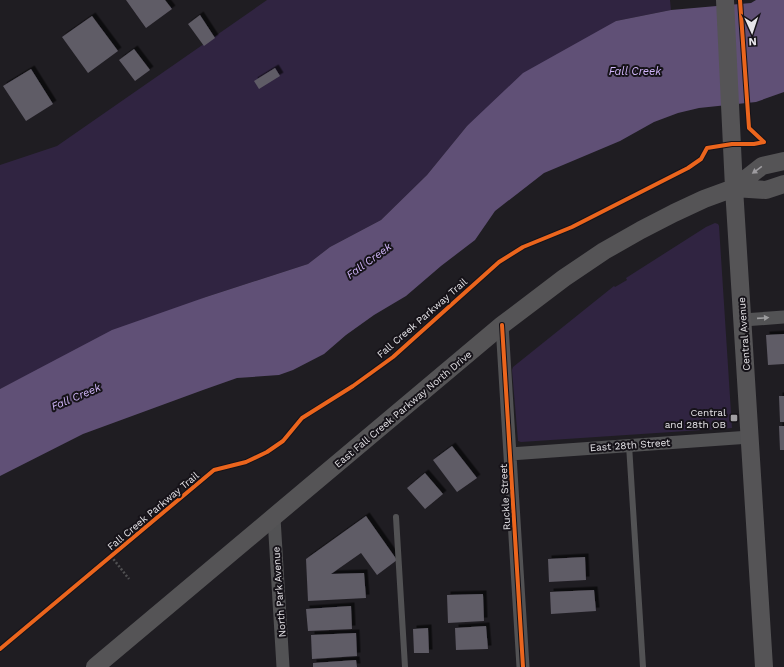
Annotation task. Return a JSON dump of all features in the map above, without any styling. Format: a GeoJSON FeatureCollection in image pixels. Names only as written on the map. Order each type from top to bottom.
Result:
{"type":"FeatureCollection","features":[{"type":"Feature","properties":{"kind":"main road","name":"Central Avenue"},"geometry":{"type":"LineString","coordinates":[[725,0],[734,188],[764,667]]}},
{"type":"Feature","properties":{"kind":"main road","name":"East Fall Creek Parkway North Drive"},"geometry":{"type":"LineString","coordinates":[[95,667],[502,326],[564,278],[604,250],[674,213],[704,199],[734,188],[762,166],[784,161]]}},
{"type":"Feature","properties":{"kind":"main road","name":"East Fall Creek Parkway North Drive"},"geometry":{"type":"LineString","coordinates":[[734,188],[766,190],[784,184]]}},
{"type":"Feature","properties":{"kind":"street"},"geometry":{"type":"LineString","coordinates":[[743,320],[784,317]]}},
{"type":"Feature","properties":{"kind":"street","name":"Ruckle Street"},"geometry":{"type":"LineString","coordinates":[[502,326],[523,667]]}},
{"type":"Feature","properties":{"kind":"street","name":"East 28th Street"},"geometry":{"type":"LineString","coordinates":[[510,454],[750,437]]}},
{"type":"Feature","properties":{"kind":"street","name":"North Park Avenue"},"geometry":{"type":"LineString","coordinates":[[274,518],[283,667]]}},
{"type":"Feature","properties":{"kind":"lane"},"geometry":{"type":"LineString","coordinates":[[629,445],[643,667]]}},
{"type":"Feature","properties":{"kind":"lane"},"geometry":{"type":"LineString","coordinates":[[396,517],[406,667]]}},
{"type":"Feature","properties":{"kind":"shaded area"},"geometry":{"type":"Polygon","coordinates":[[[267,0],[670,0],[671,10],[616,21],[467,126],[427,175],[381,220],[330,247],[308,264],[206,297],[30,374],[0,389],[0,165],[57,146],[267,0]]]}},
{"type":"Feature","properties":{"kind":"shaded area"},"geometry":{"type":"Polygon","coordinates":[[[715,223],[719,226],[732,428],[518,441],[513,367],[614,286],[615,287],[627,280],[626,278],[706,227],[715,223]]]}},
{"type":"Feature","properties":{"kind":"water","name":"Fall Creek"},"geometry":{"type":"Polygon","coordinates":[[[756,0],[784,0],[784,92],[756,102],[699,108],[678,113],[654,122],[620,141],[544,173],[495,211],[475,240],[441,266],[406,296],[374,315],[346,335],[324,354],[293,370],[279,375],[237,378],[203,390],[83,434],[0,476],[0,389],[112,330],[206,297],[308,264],[330,247],[381,220],[427,175],[467,126],[523,73],[616,21],[671,10],[751,3],[756,0]]]}},
{"type":"Feature","properties":{"kind":"building"},"geometry":{"type":"Polygon","coordinates":[[[126,0],[165,0],[172,9],[146,28],[126,0]]]}},
{"type":"Feature","properties":{"kind":"building"},"geometry":{"type":"Polygon","coordinates":[[[200,15],[215,38],[204,46],[188,24],[200,15]]]}},
{"type":"Feature","properties":{"kind":"building"},"geometry":{"type":"Polygon","coordinates":[[[92,16],[118,51],[88,73],[62,37],[92,16]]]}},
{"type":"Feature","properties":{"kind":"building"},"geometry":{"type":"Polygon","coordinates":[[[134,49],[150,70],[135,81],[119,60],[134,49]]]}},
{"type":"Feature","properties":{"kind":"building"},"geometry":{"type":"Polygon","coordinates":[[[275,68],[280,76],[259,89],[254,81],[275,68]]]}},
{"type":"Feature","properties":{"kind":"building"},"geometry":{"type":"Polygon","coordinates":[[[31,69],[53,104],[26,121],[3,86],[31,69]]]}},
{"type":"Feature","properties":{"kind":"building"},"geometry":{"type":"Polygon","coordinates":[[[784,334],[784,364],[768,365],[766,335],[784,334]]]}},
{"type":"Feature","properties":{"kind":"building"},"geometry":{"type":"Polygon","coordinates":[[[779,396],[784,396],[784,422],[780,422],[779,396]]]}},
{"type":"Feature","properties":{"kind":"building"},"geometry":{"type":"Polygon","coordinates":[[[779,426],[784,426],[784,450],[780,450],[779,426]]]}},
{"type":"Feature","properties":{"kind":"building"},"geometry":{"type":"Polygon","coordinates":[[[452,446],[477,478],[457,492],[433,460],[452,446]]]}},
{"type":"Feature","properties":{"kind":"building"},"geometry":{"type":"Polygon","coordinates":[[[425,473],[443,494],[425,509],[407,488],[425,473]]]}},
{"type":"Feature","properties":{"kind":"building"},"geometry":{"type":"Polygon","coordinates":[[[366,516],[397,560],[377,575],[361,553],[331,574],[364,573],[366,598],[308,601],[306,559],[366,516]]]}},
{"type":"Feature","properties":{"kind":"building"},"geometry":{"type":"Polygon","coordinates":[[[585,557],[586,580],[549,582],[548,559],[585,557]]]}},
{"type":"Feature","properties":{"kind":"building"},"geometry":{"type":"Polygon","coordinates":[[[594,590],[596,611],[551,614],[550,592],[594,590]]]}},
{"type":"Feature","properties":{"kind":"building"},"geometry":{"type":"Polygon","coordinates":[[[483,594],[484,621],[448,623],[447,595],[483,594]]]}},
{"type":"Feature","properties":{"kind":"building"},"geometry":{"type":"Polygon","coordinates":[[[351,606],[352,629],[308,631],[306,609],[351,606]]]}},
{"type":"Feature","properties":{"kind":"building"},"geometry":{"type":"Polygon","coordinates":[[[486,626],[488,649],[456,650],[455,628],[486,626]]]}},
{"type":"Feature","properties":{"kind":"building"},"geometry":{"type":"Polygon","coordinates":[[[428,628],[429,653],[414,653],[413,629],[428,628]]]}},
{"type":"Feature","properties":{"kind":"building"},"geometry":{"type":"Polygon","coordinates":[[[356,633],[357,656],[312,659],[311,635],[356,633]]]}},
{"type":"Feature","properties":{"kind":"building"},"geometry":{"type":"Polygon","coordinates":[[[356,660],[357,667],[313,667],[313,663],[356,660]]]}},
{"type":"Feature","properties":{"kind":"cycle path","name":"Fall Creek Parkway Trail"},"geometry":{"type":"LineString","coordinates":[[0,649],[214,470],[246,462],[267,452],[283,441],[302,418],[353,386],[393,357],[499,262],[523,247],[572,227],[688,168],[701,159],[707,148],[732,144],[754,144],[764,142],[749,128],[740,0]]}},
{"type":"Feature","properties":{"kind":"cycle path"},"geometry":{"type":"LineString","coordinates":[[502,325],[523,667]]}},
{"type":"Feature","properties":{"kind":"place","name":"Central and 28th OB"},"geometry":{"type":"Point","coordinates":[734,418]}}]}
